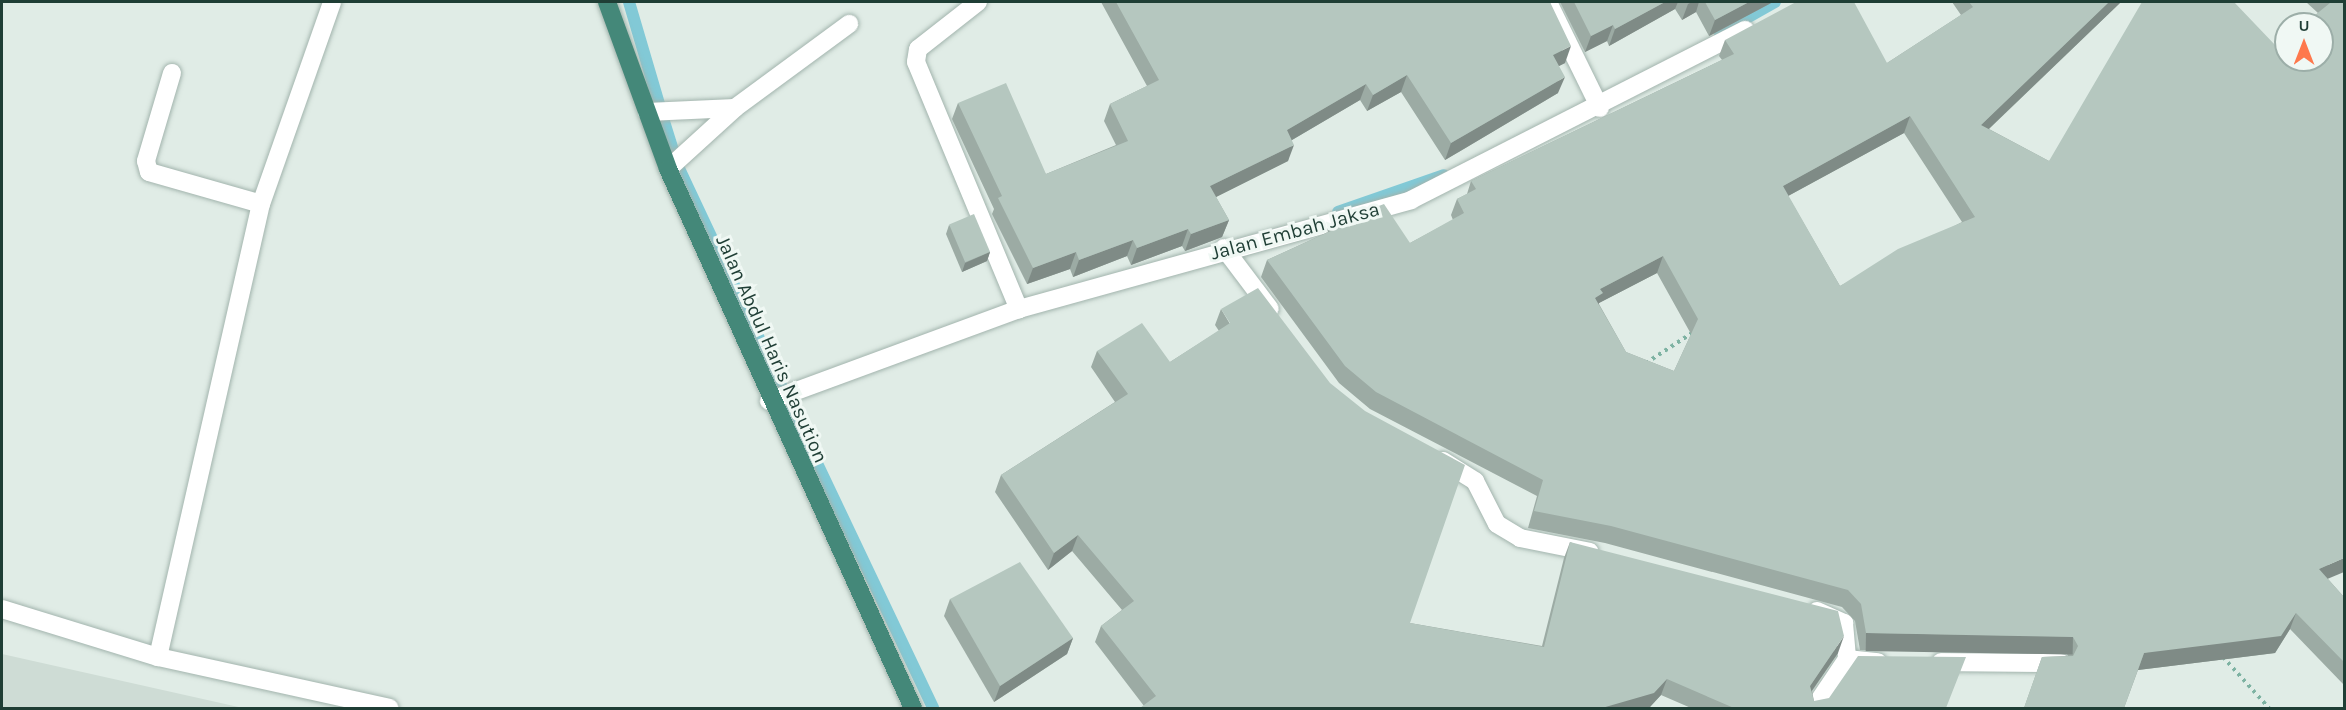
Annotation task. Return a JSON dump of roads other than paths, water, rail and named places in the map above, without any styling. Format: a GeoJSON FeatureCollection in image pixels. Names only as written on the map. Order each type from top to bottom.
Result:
{"type":"FeatureCollection","features":[{"type":"Feature","properties":{"kind":"highway","name":"Jalan Abdul Haris Nasution"},"geometry":{"type":"LineString","coordinates":[[607,2],[668,169],[769,401],[913,708]]}},
{"type":"Feature","properties":{"kind":"street"},"geometry":{"type":"LineString","coordinates":[[158,657],[261,204],[332,2]]}},
{"type":"Feature","properties":{"kind":"street"},"geometry":{"type":"LineString","coordinates":[[978,2],[918,49],[916,62],[1019,309]]}},
{"type":"Feature","properties":{"kind":"street"},"geometry":{"type":"LineString","coordinates":[[1548,2],[1600,108]]}},
{"type":"Feature","properties":{"kind":"street","name":"Jalan Embah Jaksa"},"geometry":{"type":"LineString","coordinates":[[769,401],[1019,309],[1129,281],[1224,248],[1411,200],[1600,108],[1758,23]]}},
{"type":"Feature","properties":{"kind":"street"},"geometry":{"type":"LineString","coordinates":[[668,169],[735,108],[849,24]]}},
{"type":"Feature","properties":{"kind":"street"},"geometry":{"type":"LineString","coordinates":[[172,73],[146,161],[149,172],[261,204]]}},
{"type":"Feature","properties":{"kind":"street"},"geometry":{"type":"LineString","coordinates":[[647,112],[735,108]]}},
{"type":"Feature","properties":{"kind":"street"},"geometry":{"type":"LineString","coordinates":[[1224,248],[1281,324]]}},
{"type":"Feature","properties":{"kind":"street"},"geometry":{"type":"LineString","coordinates":[[1427,455],[1467,473],[1497,524],[1520,538],[1613,557]]}},
{"type":"Feature","properties":{"kind":"street"},"geometry":{"type":"LineString","coordinates":[[1799,606],[1841,619],[1847,658],[1814,708]]}},
{"type":"Feature","properties":{"kind":"street"},"geometry":{"type":"LineString","coordinates":[[2,609],[158,657],[389,708]]}},
{"type":"Feature","properties":{"kind":"street"},"geometry":{"type":"LineString","coordinates":[[1847,658],[1899,662]]}},
{"type":"Feature","properties":{"kind":"street"},"geometry":{"type":"LineString","coordinates":[[1923,662],[2061,663]]}},
{"type":"Feature","properties":{"kind":"waterway"},"geometry":{"type":"LineString","coordinates":[[629,2],[660,107]]}},
{"type":"Feature","properties":{"kind":"waterway"},"geometry":{"type":"LineString","coordinates":[[1720,33],[1775,2]]}},
{"type":"Feature","properties":{"kind":"waterway"},"geometry":{"type":"LineString","coordinates":[[662,115],[676,160]]}},
{"type":"Feature","properties":{"kind":"waterway"},"geometry":{"type":"LineString","coordinates":[[676,162],[785,394]]}},
{"type":"Feature","properties":{"kind":"waterway"},"geometry":{"type":"LineString","coordinates":[[1338,212],[1444,175]]}},
{"type":"Feature","properties":{"kind":"waterway"},"geometry":{"type":"LineString","coordinates":[[786,398],[933,708]]}}]}
